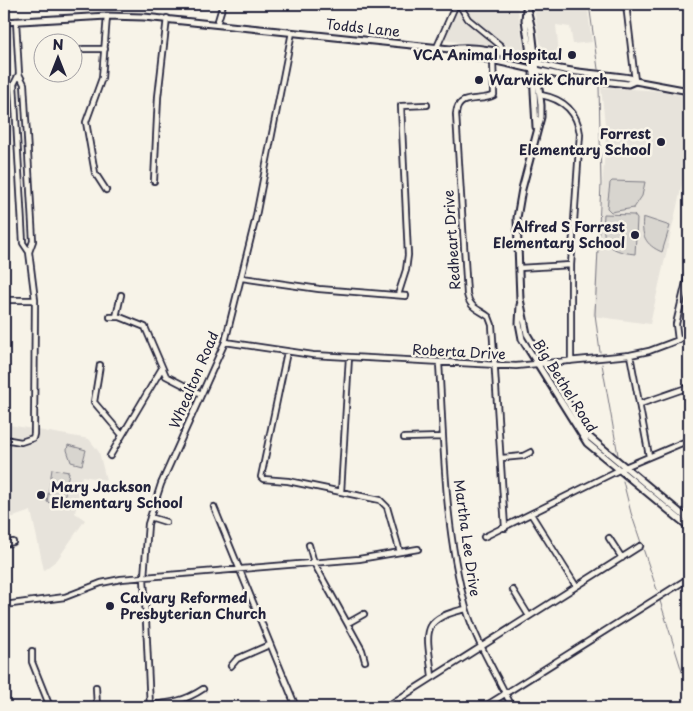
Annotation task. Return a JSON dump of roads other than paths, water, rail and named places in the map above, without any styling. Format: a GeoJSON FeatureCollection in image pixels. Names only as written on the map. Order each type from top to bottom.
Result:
{"type":"FeatureCollection","features":[{"type":"Feature","properties":{"kind":"main road","name":"Big Bethel Road"},"geometry":{"type":"LineString","coordinates":[[526,6],[525,20],[532,68],[537,130]]}},
{"type":"Feature","properties":{"kind":"main road","name":"Big Bethel Road"},"geometry":{"type":"LineString","coordinates":[[526,6],[531,20],[541,95],[540,118],[519,205],[518,268],[520,299],[527,334],[540,364],[576,423],[622,469],[689,527]]}},
{"type":"Feature","properties":{"kind":"main road","name":"Todds Lane"},"geometry":{"type":"LineString","coordinates":[[4,22],[107,16],[167,18],[437,47],[583,79],[628,84],[635,81]]}},
{"type":"Feature","properties":{"kind":"main road","name":"Todds Lane"},"geometry":{"type":"LineString","coordinates":[[450,49],[465,46],[530,60],[564,70],[627,77],[635,81],[689,90]]}},
{"type":"Feature","properties":{"kind":"main road","name":"Big Bethel Road"},"geometry":{"type":"LineString","coordinates":[[622,469],[689,520]]}},
{"type":"Feature","properties":{"kind":"street"},"geometry":{"type":"LineString","coordinates":[[217,24],[223,4]]}},
{"type":"Feature","properties":{"kind":"street"},"geometry":{"type":"LineString","coordinates":[[437,47],[457,4],[468,19],[501,46],[501,53]]}},
{"type":"Feature","properties":{"kind":"street"},"geometry":{"type":"LineString","coordinates":[[626,4],[635,81]]}},
{"type":"Feature","properties":{"kind":"street"},"geometry":{"type":"LineString","coordinates":[[106,190],[95,173],[86,122],[102,78],[107,16]]}},
{"type":"Feature","properties":{"kind":"street"},"geometry":{"type":"LineString","coordinates":[[154,181],[158,97],[167,18]]}},
{"type":"Feature","properties":{"kind":"street"},"geometry":{"type":"LineString","coordinates":[[16,21],[19,74],[24,84],[33,241],[29,252]]}},
{"type":"Feature","properties":{"kind":"street","name":"Whealton Road"},"geometry":{"type":"LineString","coordinates":[[150,706],[144,577],[145,541],[150,517],[161,484],[225,342],[242,278],[292,32]]}},
{"type":"Feature","properties":{"kind":"street"},"geometry":{"type":"LineString","coordinates":[[83,49],[104,49]]}},
{"type":"Feature","properties":{"kind":"street","name":"Redheart Drive"},"geometry":{"type":"LineString","coordinates":[[493,59],[494,95],[464,100],[457,107],[456,114],[467,294],[469,302],[474,309],[486,314],[491,321],[502,458],[505,528]]}},
{"type":"Feature","properties":{"kind":"street"},"geometry":{"type":"LineString","coordinates":[[4,439],[25,442],[33,438],[34,430],[35,300],[29,252],[23,243],[14,84],[19,74]]}},
{"type":"Feature","properties":{"kind":"street"},"geometry":{"type":"LineString","coordinates":[[541,95],[554,98],[567,106],[576,116],[579,125],[571,265],[571,361]]}},
{"type":"Feature","properties":{"kind":"street"},"geometry":{"type":"LineString","coordinates":[[398,295],[406,270],[408,255],[401,106],[427,105]]}},
{"type":"Feature","properties":{"kind":"street"},"geometry":{"type":"LineString","coordinates":[[19,163],[28,163]]}},
{"type":"Feature","properties":{"kind":"street"},"geometry":{"type":"LineString","coordinates":[[518,268],[571,265]]}},
{"type":"Feature","properties":{"kind":"street"},"geometry":{"type":"LineString","coordinates":[[678,340],[676,324],[689,270]]}},
{"type":"Feature","properties":{"kind":"street"},"geometry":{"type":"LineString","coordinates":[[242,278],[319,289],[406,296]]}},
{"type":"Feature","properties":{"kind":"street"},"geometry":{"type":"LineString","coordinates":[[116,317],[121,295]]}},
{"type":"Feature","properties":{"kind":"street"},"geometry":{"type":"LineString","coordinates":[[4,300],[35,300]]}},
{"type":"Feature","properties":{"kind":"street"},"geometry":{"type":"LineString","coordinates":[[110,317],[116,317],[145,327],[162,368],[169,379],[201,394]]}},
{"type":"Feature","properties":{"kind":"street","name":"Roberta Drive"},"geometry":{"type":"LineString","coordinates":[[225,342],[287,352],[495,365],[540,364],[630,355],[689,336]]}},
{"type":"Feature","properties":{"kind":"street"},"geometry":{"type":"LineString","coordinates":[[287,352],[260,473],[263,480],[288,481],[384,502],[400,552]]}},
{"type":"Feature","properties":{"kind":"street"},"geometry":{"type":"LineString","coordinates":[[630,355],[649,456]]}},
{"type":"Feature","properties":{"kind":"street"},"geometry":{"type":"LineString","coordinates":[[341,492],[349,357]]}},
{"type":"Feature","properties":{"kind":"street","name":"Martha Lee Drive"},"geometry":{"type":"LineString","coordinates":[[439,363],[450,519],[466,609],[512,707]]}},
{"type":"Feature","properties":{"kind":"street"},"geometry":{"type":"LineString","coordinates":[[100,365],[94,402],[122,435]]}},
{"type":"Feature","properties":{"kind":"street"},"geometry":{"type":"LineString","coordinates":[[110,456],[162,368]]}},
{"type":"Feature","properties":{"kind":"street"},"geometry":{"type":"LineString","coordinates":[[640,404],[689,387]]}},
{"type":"Feature","properties":{"kind":"street"},"geometry":{"type":"LineString","coordinates":[[404,438],[443,437]]}},
{"type":"Feature","properties":{"kind":"street"},"geometry":{"type":"LineString","coordinates":[[484,537],[649,456],[689,440]]}},
{"type":"Feature","properties":{"kind":"street"},"geometry":{"type":"LineString","coordinates":[[502,458],[523,456],[531,452]]}},
{"type":"Feature","properties":{"kind":"street"},"geometry":{"type":"LineString","coordinates":[[214,507],[296,707]]}},
{"type":"Feature","properties":{"kind":"street"},"geometry":{"type":"LineString","coordinates":[[531,514],[576,586]]}},
{"type":"Feature","properties":{"kind":"street"},"geometry":{"type":"LineString","coordinates":[[150,517],[166,522]]}},
{"type":"Feature","properties":{"kind":"street"},"geometry":{"type":"LineString","coordinates":[[609,538],[622,558]]}},
{"type":"Feature","properties":{"kind":"street"},"geometry":{"type":"LineString","coordinates":[[4,544],[13,542]]}},
{"type":"Feature","properties":{"kind":"street"},"geometry":{"type":"LineString","coordinates":[[309,545],[314,563],[362,650],[364,661]]}},
{"type":"Feature","properties":{"kind":"street"},"geometry":{"type":"LineString","coordinates":[[386,707],[640,546]]}},
{"type":"Feature","properties":{"kind":"street"},"geometry":{"type":"LineString","coordinates":[[4,604],[65,597],[106,581],[314,563],[418,549]]}},
{"type":"Feature","properties":{"kind":"street"},"geometry":{"type":"LineString","coordinates":[[484,707],[688,579],[689,585]]}},
{"type":"Feature","properties":{"kind":"street"},"geometry":{"type":"LineString","coordinates":[[513,590],[529,616]]}},
{"type":"Feature","properties":{"kind":"street"},"geometry":{"type":"LineString","coordinates":[[432,677],[428,639],[431,625],[440,615],[466,609]]}},
{"type":"Feature","properties":{"kind":"street"},"geometry":{"type":"LineString","coordinates":[[348,623],[364,614]]}},
{"type":"Feature","properties":{"kind":"street"},"geometry":{"type":"LineString","coordinates":[[231,666],[237,659],[269,645]]}},
{"type":"Feature","properties":{"kind":"street"},"geometry":{"type":"LineString","coordinates":[[32,651],[32,662],[50,707]]}},
{"type":"Feature","properties":{"kind":"street"},"geometry":{"type":"LineString","coordinates":[[96,687],[97,707]]}},
{"type":"Feature","properties":{"kind":"street"},"geometry":{"type":"LineString","coordinates":[[150,706],[177,703],[188,699],[202,689]]}},
{"type":"Feature","properties":{"kind":"waterway"},"geometry":{"type":"LineString","coordinates":[[589,4],[598,69]]}},
{"type":"Feature","properties":{"kind":"waterway"},"geometry":{"type":"LineString","coordinates":[[599,85],[601,184],[595,314],[600,352]]}},
{"type":"Feature","properties":{"kind":"waterway"},"geometry":{"type":"LineString","coordinates":[[602,364],[618,455]]}},
{"type":"Feature","properties":{"kind":"waterway"},"geometry":{"type":"LineString","coordinates":[[623,481],[631,513],[657,590]]}},
{"type":"Feature","properties":{"kind":"waterway"},"geometry":{"type":"LineString","coordinates":[[660,601],[689,694]]}},
{"type":"Feature","properties":{"kind":"waterway"},"geometry":{"type":"LineString","coordinates":[[402,701],[403,707]]}},
{"type":"Feature","properties":{"kind":"place","name":"VCA Animal Hospital"},"geometry":{"type":"Point","coordinates":[572,55]}},
{"type":"Feature","properties":{"kind":"place","name":"Warwick Church"},"geometry":{"type":"Point","coordinates":[479,80]}},
{"type":"Feature","properties":{"kind":"place","name":"Forrest Elementary School"},"geometry":{"type":"Point","coordinates":[661,142]}},
{"type":"Feature","properties":{"kind":"place","name":"Alfred S Forrest Elementary School"},"geometry":{"type":"Point","coordinates":[635,235]}},
{"type":"Feature","properties":{"kind":"place","name":"Mary Jackson Elementary School"},"geometry":{"type":"Point","coordinates":[41,495]}},
{"type":"Feature","properties":{"kind":"place","name":"Calvary Reformed Presbyterian Church"},"geometry":{"type":"Point","coordinates":[110,606]}}]}
